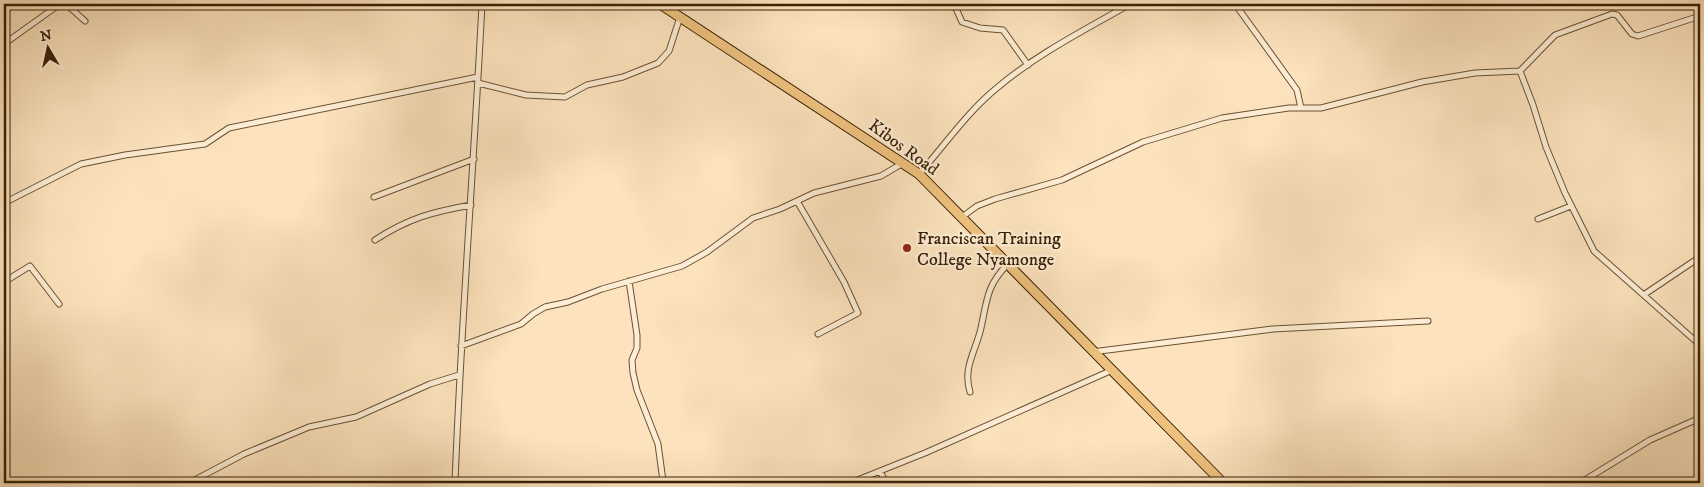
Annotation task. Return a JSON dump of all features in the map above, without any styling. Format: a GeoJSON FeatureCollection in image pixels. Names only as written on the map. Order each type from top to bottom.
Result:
{"type":"FeatureCollection","features":[{"type":"Feature","properties":{"kind":"main road","name":"Kibos Road"},"geometry":{"type":"LineString","coordinates":[[660,4],[919,174],[1110,371],[1223,483]]}},
{"type":"Feature","properties":{"kind":"street"},"geometry":{"type":"LineString","coordinates":[[4,44],[60,4]]}},
{"type":"Feature","properties":{"kind":"street"},"geometry":{"type":"LineString","coordinates":[[66,4],[85,21]]}},
{"type":"Feature","properties":{"kind":"street"},"geometry":{"type":"LineString","coordinates":[[455,483],[459,375],[474,159],[482,4]]}},
{"type":"Feature","properties":{"kind":"street"},"geometry":{"type":"LineString","coordinates":[[954,4],[962,22],[980,28],[1003,30],[1028,65]]}},
{"type":"Feature","properties":{"kind":"street"},"geometry":{"type":"LineString","coordinates":[[919,174],[984,99],[1028,65],[1130,4]]}},
{"type":"Feature","properties":{"kind":"street"},"geometry":{"type":"LineString","coordinates":[[1235,4],[1296,90],[1301,108]]}},
{"type":"Feature","properties":{"kind":"street"},"geometry":{"type":"LineString","coordinates":[[962,217],[977,206],[995,198],[1062,180],[1143,142],[1222,118],[1301,108],[1329,107],[1398,88],[1466,74],[1520,70],[1555,35],[1605,16],[1617,15],[1632,34],[1638,36],[1700,16]]}},
{"type":"Feature","properties":{"kind":"street"},"geometry":{"type":"LineString","coordinates":[[4,203],[81,164],[125,155],[205,144],[229,128],[478,80],[526,95],[565,97],[587,85],[624,77],[658,63],[669,51],[680,16]]}},
{"type":"Feature","properties":{"kind":"street"},"geometry":{"type":"LineString","coordinates":[[1520,70],[1546,147],[1571,206],[1597,257],[1644,294],[1700,345]]}},
{"type":"Feature","properties":{"kind":"street"},"geometry":{"type":"LineString","coordinates":[[374,197],[474,159]]}},
{"type":"Feature","properties":{"kind":"street"},"geometry":{"type":"LineString","coordinates":[[462,346],[521,324],[545,307],[568,302],[630,281],[667,271],[696,259],[752,218],[814,193],[881,176],[903,163]]}},
{"type":"Feature","properties":{"kind":"street"},"geometry":{"type":"LineString","coordinates":[[797,201],[844,282],[858,313],[818,334]]}},
{"type":"Feature","properties":{"kind":"street"},"geometry":{"type":"LineString","coordinates":[[375,240],[399,224],[427,213],[471,205]]}},
{"type":"Feature","properties":{"kind":"street"},"geometry":{"type":"LineString","coordinates":[[1538,220],[1571,206]]}},
{"type":"Feature","properties":{"kind":"street"},"geometry":{"type":"LineString","coordinates":[[1644,294],[1700,257]]}},
{"type":"Feature","properties":{"kind":"street"},"geometry":{"type":"LineString","coordinates":[[970,392],[966,373],[979,335],[985,300],[997,276],[1008,265]]}},
{"type":"Feature","properties":{"kind":"street"},"geometry":{"type":"LineString","coordinates":[[4,282],[30,266],[59,304]]}},
{"type":"Feature","properties":{"kind":"street"},"geometry":{"type":"LineString","coordinates":[[630,281],[637,335],[637,348],[632,360],[633,372],[637,390],[658,444],[663,481]]}},
{"type":"Feature","properties":{"kind":"street"},"geometry":{"type":"LineString","coordinates":[[1092,352],[1273,329],[1428,321]]}},
{"type":"Feature","properties":{"kind":"street"},"geometry":{"type":"LineString","coordinates":[[850,483],[1110,371]]}},
{"type":"Feature","properties":{"kind":"street"},"geometry":{"type":"LineString","coordinates":[[189,483],[266,444],[309,427],[356,417],[430,384],[459,375]]}},
{"type":"Feature","properties":{"kind":"street"},"geometry":{"type":"LineString","coordinates":[[1580,483],[1650,440],[1700,418]]}},
{"type":"Feature","properties":{"kind":"street"},"geometry":{"type":"LineString","coordinates":[[880,471],[886,483]]}},
{"type":"Feature","properties":{"kind":"place","name":"Franciscan Training College Nyamonge"},"geometry":{"type":"Point","coordinates":[907,248]}}]}
